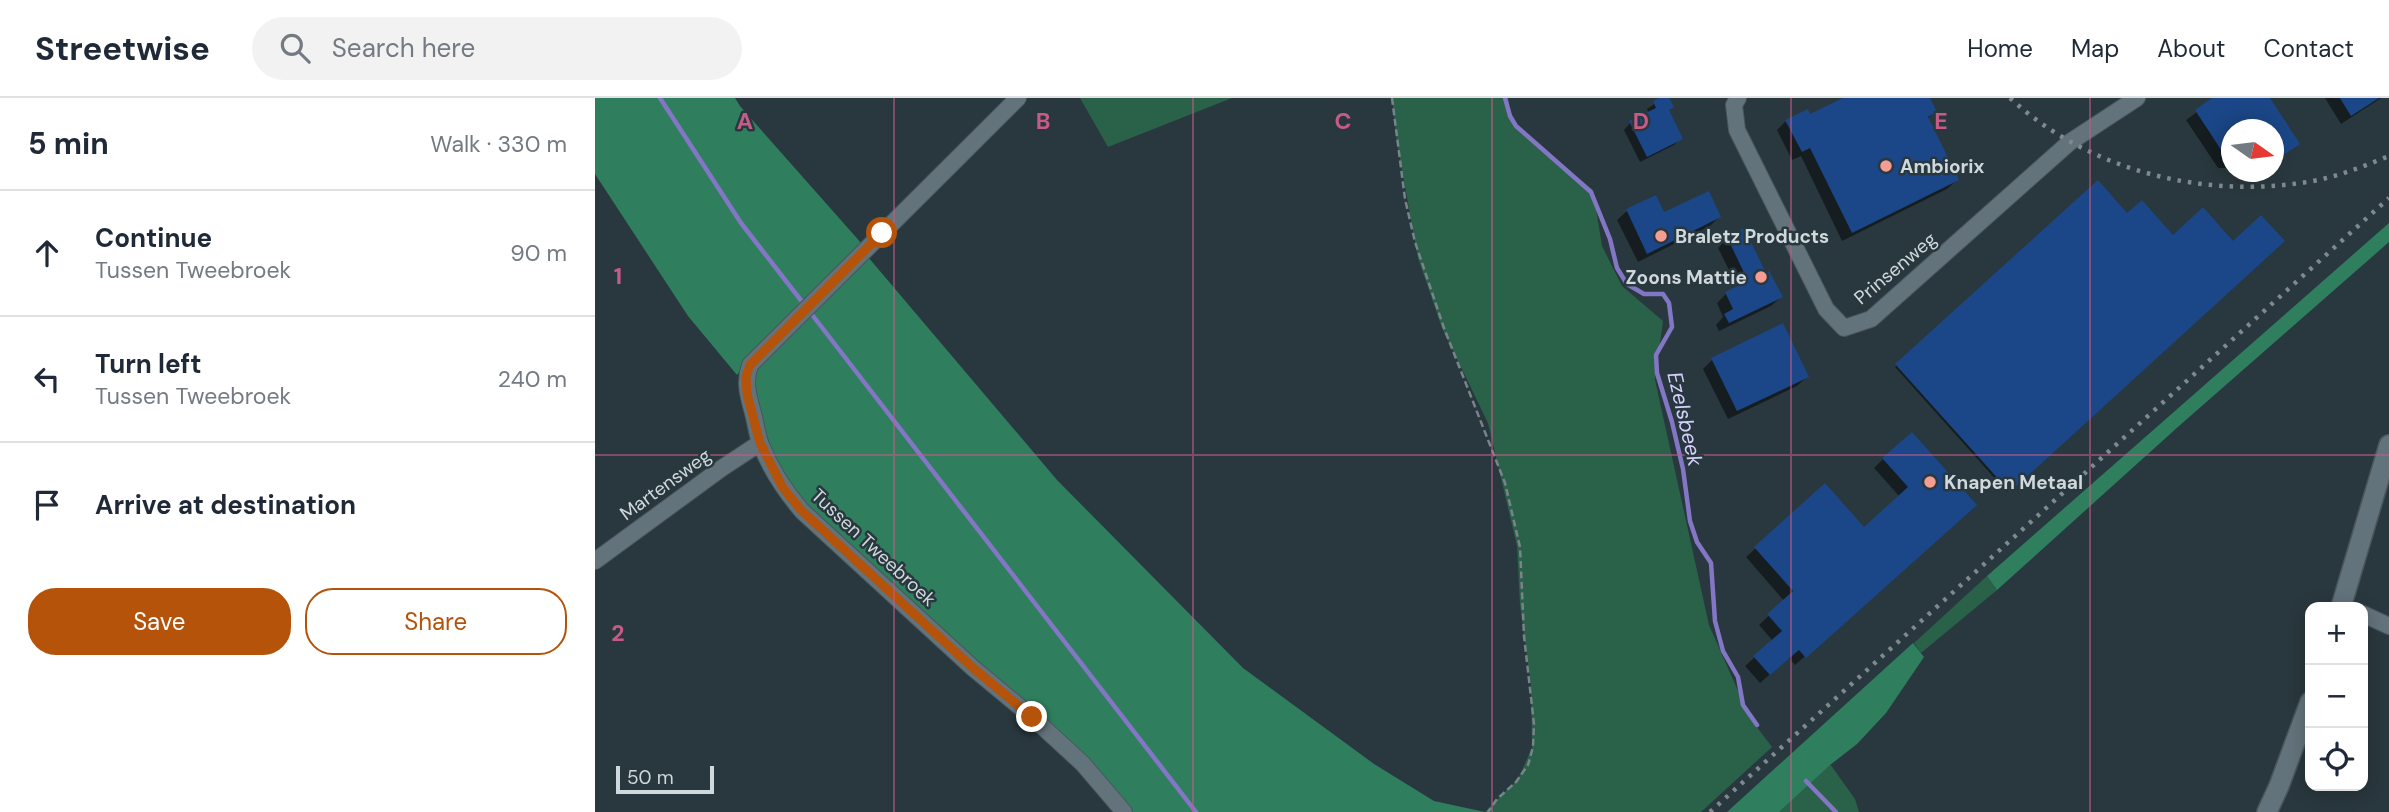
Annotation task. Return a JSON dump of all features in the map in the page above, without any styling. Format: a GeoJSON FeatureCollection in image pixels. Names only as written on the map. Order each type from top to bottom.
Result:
{"type":"FeatureCollection","features":[{"type":"Feature","properties":{"kind":"street","name":"Tussen Tweebroek"},"geometry":{"type":"LineString","coordinates":[[1018,98],[750,365],[746,376],[747,394],[760,443],[783,488],[802,511],[973,668],[1083,764],[1124,812]]}},
{"type":"Feature","properties":{"kind":"street","name":"Prinsenweg"},"geometry":{"type":"LineString","coordinates":[[1738,98],[1734,105],[1737,130],[1826,309],[1844,328],[1871,320],[2070,142],[2137,98]]}},
{"type":"Feature","properties":{"kind":"street","name":"Martensweg"},"geometry":{"type":"LineString","coordinates":[[595,561],[760,443]]}},
{"type":"Feature","properties":{"kind":"street"},"geometry":{"type":"LineString","coordinates":[[2343,602],[2389,444]]}},
{"type":"Feature","properties":{"kind":"street"},"geometry":{"type":"LineString","coordinates":[[2368,616],[2389,626]]}},
{"type":"Feature","properties":{"kind":"street"},"geometry":{"type":"LineString","coordinates":[[2267,812],[2305,716]]}},
{"type":"Feature","properties":{"kind":"path"},"geometry":{"type":"LineString","coordinates":[[1392,98],[1405,199],[1415,242],[1444,328],[1505,483],[1520,547],[1524,636],[1534,724],[1533,747],[1528,765],[1488,812]]}},
{"type":"Feature","properties":{"kind":"green space"},"geometry":{"type":"Polygon","coordinates":[[[595,98],[735,98],[862,244],[751,355],[737,375],[688,316],[595,174],[595,98]]]}},
{"type":"Feature","properties":{"kind":"green space"},"geometry":{"type":"Polygon","coordinates":[[[1080,98],[1232,98],[1108,147],[1080,98]]]}},
{"type":"Feature","properties":{"kind":"green space"},"geometry":{"type":"Polygon","coordinates":[[[1392,98],[1508,98],[1514,127],[1593,190],[1602,246],[1622,286],[1663,321],[1655,380],[1709,625],[1750,718],[1772,747],[1701,812],[1485,812],[1518,779],[1532,748],[1531,685],[1520,605],[1517,546],[1488,423],[1442,328],[1418,258],[1397,142],[1392,98]]]}},
{"type":"Feature","properties":{"kind":"green space"},"geometry":{"type":"Polygon","coordinates":[[[2389,223],[2389,242],[1997,590],[1987,576],[2389,223]]]}},
{"type":"Feature","properties":{"kind":"green space"},"geometry":{"type":"Polygon","coordinates":[[[868,257],[1057,480],[1243,668],[1374,764],[1434,801],[1485,812],[1131,812],[890,588],[787,486],[767,446],[751,389],[754,369],[868,257]]]}},
{"type":"Feature","properties":{"kind":"green space"},"geometry":{"type":"Polygon","coordinates":[[[1987,576],[1997,590],[1921,653],[1914,643],[1987,576]]]}},
{"type":"Feature","properties":{"kind":"green space"},"geometry":{"type":"Polygon","coordinates":[[[1913,643],[1924,657],[1886,713],[1857,744],[1779,812],[1727,812],[1913,643]]]}},
{"type":"Feature","properties":{"kind":"green space"},"geometry":{"type":"Polygon","coordinates":[[[1830,764],[1855,799],[1859,812],[1779,812],[1830,764]]]}},
{"type":"Feature","properties":{"kind":"building"},"geometry":{"type":"Polygon","coordinates":[[[1669,98],[1674,107],[1669,110],[1683,139],[1647,157],[1629,121],[1656,108],[1653,101],[1669,98]]]}},
{"type":"Feature","properties":{"kind":"building","name":"Ambiorix"},"geometry":{"type":"Polygon","coordinates":[[[1843,98],[1930,98],[1937,112],[1928,117],[1959,180],[1852,233],[1810,148],[1802,152],[1785,120],[1808,109],[1810,114],[1843,98]]]}},
{"type":"Feature","properties":{"kind":"building"},"geometry":{"type":"Polygon","coordinates":[[[2212,98],[2270,98],[2284,119],[2221,119],[2221,150],[2195,110],[2212,98]]]}},
{"type":"Feature","properties":{"kind":"building"},"geometry":{"type":"Polygon","coordinates":[[[2340,98],[2379,98],[2351,116],[2340,98]]]}},
{"type":"Feature","properties":{"kind":"building"},"geometry":{"type":"Polygon","coordinates":[[[2284,119],[2300,144],[2284,155],[2284,119]]]}},
{"type":"Feature","properties":{"kind":"building"},"geometry":{"type":"Polygon","coordinates":[[[2098,180],[2127,213],[2142,200],[2173,235],[2203,207],[2233,241],[2261,215],[2285,241],[2010,492],[1895,364],[2098,180]]]}},
{"type":"Feature","properties":{"kind":"building","name":"Braletz Products"},"geometry":{"type":"Polygon","coordinates":[[[1709,191],[1721,217],[1647,254],[1626,209],[1656,195],[1664,212],[1709,191]]]}},
{"type":"Feature","properties":{"kind":"building","name":"Zoons Mattie"},"geometry":{"type":"Polygon","coordinates":[[[1744,228],[1766,273],[1769,271],[1783,297],[1729,323],[1724,314],[1733,309],[1725,292],[1748,281],[1727,237],[1744,228]]]}},
{"type":"Feature","properties":{"kind":"building"},"geometry":{"type":"Polygon","coordinates":[[[1783,323],[1809,377],[1737,411],[1711,358],[1783,323]]]}},
{"type":"Feature","properties":{"kind":"building"},"geometry":{"type":"Polygon","coordinates":[[[1912,432],[1977,505],[1806,658],[1799,650],[1770,675],[1753,656],[1782,631],[1767,614],[1793,591],[1754,547],[1825,483],[1864,527],[1908,487],[1882,458],[1912,432]]]}},
{"type":"Feature","properties":{"kind":"waterway"},"geometry":{"type":"LineString","coordinates":[[660,98],[741,223],[803,303]]}},
{"type":"Feature","properties":{"kind":"waterway","name":"Ezelsbeek"},"geometry":{"type":"LineString","coordinates":[[1505,98],[1516,126],[1591,192],[1610,239],[1617,268],[1627,284],[1644,294],[1663,294],[1669,303],[1672,327],[1656,355],[1657,373],[1683,469],[1690,521],[1697,542],[1711,563],[1715,621],[1723,651],[1738,677],[1743,705],[1757,725]]}},
{"type":"Feature","properties":{"kind":"waterway"},"geometry":{"type":"LineString","coordinates":[[810,312],[1196,812]]}},
{"type":"Feature","properties":{"kind":"waterway","name":"Ezelsbeek"},"geometry":{"type":"LineString","coordinates":[[1806,781],[1836,812]]}},
{"type":"Feature","properties":{"kind":"railway"},"geometry":{"type":"LineString","coordinates":[[2010,98],[2042,124],[2076,145],[2113,162],[2192,183],[2273,186],[2313,181],[2342,174],[2389,156]]}},
{"type":"Feature","properties":{"kind":"railway"},"geometry":{"type":"LineString","coordinates":[[1710,812],[2389,198]]}},
{"type":"Feature","properties":{"kind":"place","name":"Ambiorix"},"geometry":{"type":"Point","coordinates":[1886,166]}},
{"type":"Feature","properties":{"kind":"place","name":"Braletz Products"},"geometry":{"type":"Point","coordinates":[1661,236]}},
{"type":"Feature","properties":{"kind":"place","name":"Zoons Mattie"},"geometry":{"type":"Point","coordinates":[1761,277]}},
{"type":"Feature","properties":{"kind":"place","name":"Knapen Metaal"},"geometry":{"type":"Point","coordinates":[1930,482]}},
{"type":"Feature","properties":{"kind":"route"},"geometry":{"type":"LineString","coordinates":[[882,233],[750,365],[746,376],[747,394],[760,443],[783,488],[802,511],[973,668],[1032,717]]}}]}
